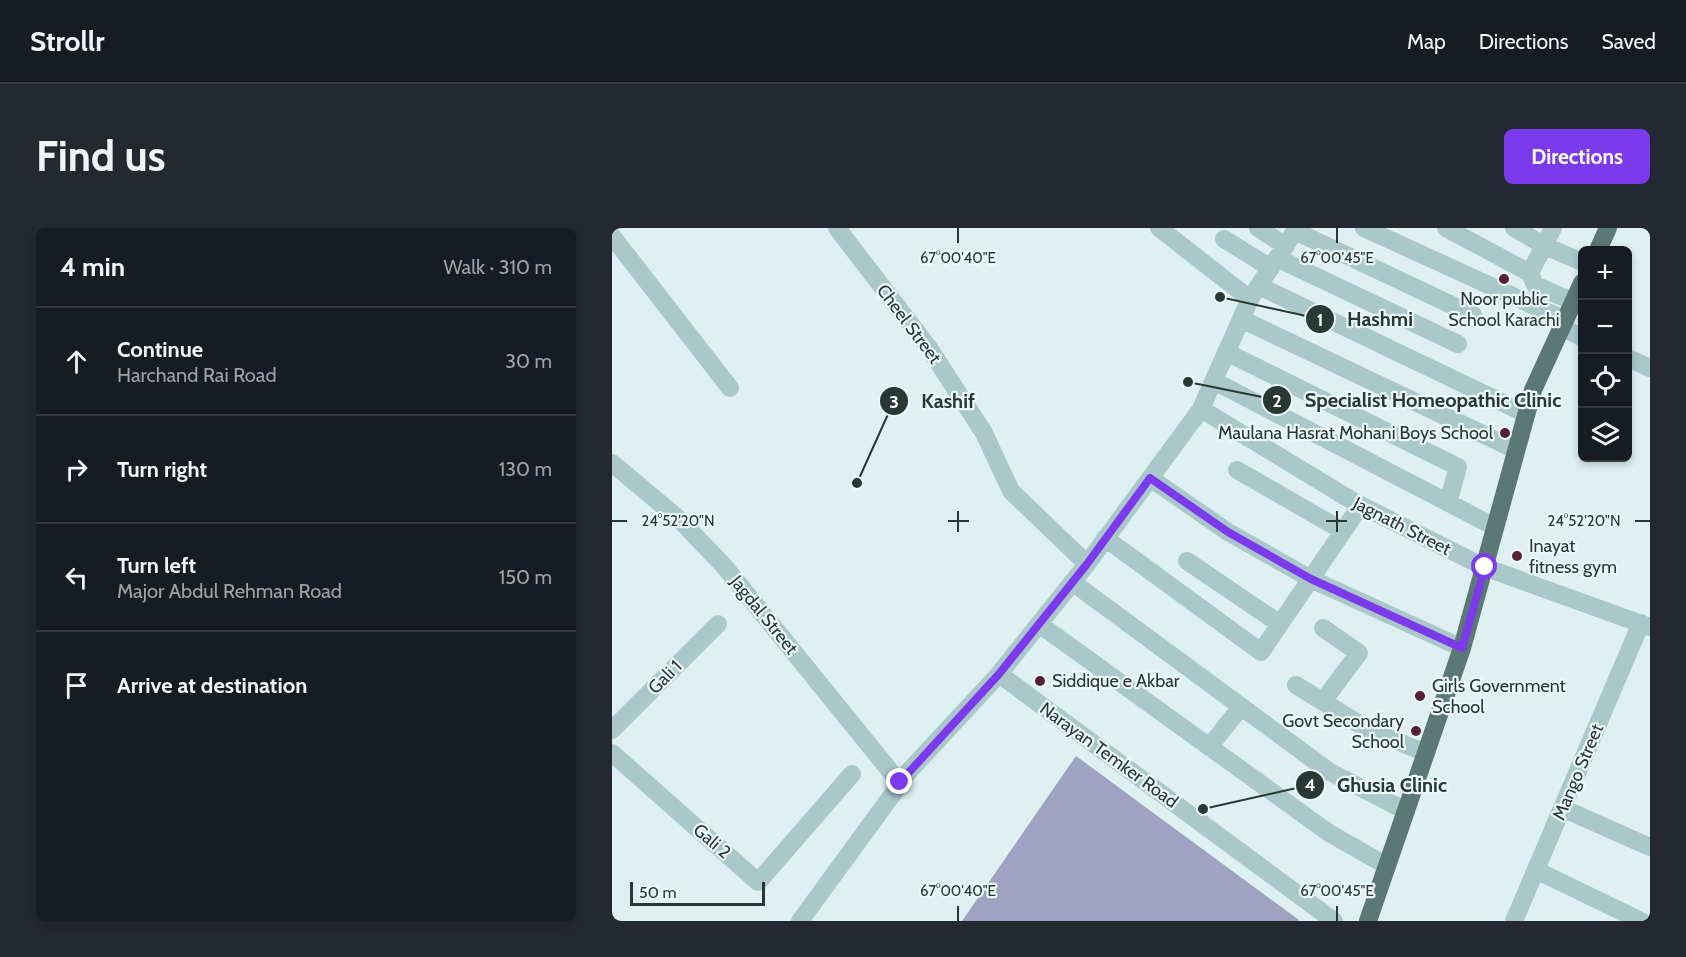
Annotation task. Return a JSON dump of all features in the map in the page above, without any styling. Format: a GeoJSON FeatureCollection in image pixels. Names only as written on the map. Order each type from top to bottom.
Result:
{"type":"FeatureCollection","features":[{"type":"Feature","properties":{"kind":"main road"},"geometry":{"type":"LineString","coordinates":[[1599,246],[1605,229]]}},
{"type":"Feature","properties":{"kind":"main road"},"geometry":{"type":"LineString","coordinates":[[1368,921],[1462,648],[1533,390],[1578,292]]}},
{"type":"Feature","properties":{"kind":"street","name":"Cheel Street"},"geometry":{"type":"LineString","coordinates":[[837,228],[929,348],[984,433],[1011,491],[1087,564]]}},
{"type":"Feature","properties":{"kind":"street"},"geometry":{"type":"LineString","coordinates":[[1159,228],[1255,292],[1526,414]]}},
{"type":"Feature","properties":{"kind":"street"},"geometry":{"type":"LineString","coordinates":[[1258,228],[1285,246],[1458,344]]}},
{"type":"Feature","properties":{"kind":"street"},"geometry":{"type":"LineString","coordinates":[[1364,228],[1564,324],[1578,335]]}},
{"type":"Feature","properties":{"kind":"street"},"geometry":{"type":"LineString","coordinates":[[1446,228],[1530,273],[1535,285],[1574,302]]}},
{"type":"Feature","properties":{"kind":"street"},"geometry":{"type":"LineString","coordinates":[[1514,228],[1545,246],[1578,260]]}},
{"type":"Feature","properties":{"kind":"street"},"geometry":{"type":"LineString","coordinates":[[1530,273],[1553,228]]}},
{"type":"Feature","properties":{"kind":"street"},"geometry":{"type":"LineString","coordinates":[[612,236],[730,388]]}},
{"type":"Feature","properties":{"kind":"street"},"geometry":{"type":"LineString","coordinates":[[1224,239],[1285,246],[1473,315]]}},
{"type":"Feature","properties":{"kind":"street"},"geometry":{"type":"LineString","coordinates":[[800,921],[900,782],[999,674],[1087,564],[1201,409],[1241,319],[1255,292],[1285,246]]}},
{"type":"Feature","properties":{"kind":"street"},"geometry":{"type":"LineString","coordinates":[[1241,319],[1516,450]]}},
{"type":"Feature","properties":{"kind":"street"},"geometry":{"type":"LineString","coordinates":[[1226,352],[1458,467],[1448,503]]}},
{"type":"Feature","properties":{"kind":"street"},"geometry":{"type":"LineString","coordinates":[[1632,359],[1650,368]]}},
{"type":"Feature","properties":{"kind":"street"},"geometry":{"type":"LineString","coordinates":[[1214,381],[1495,527]]}},
{"type":"Feature","properties":{"kind":"street","name":"Jagnath Street"},"geometry":{"type":"LineString","coordinates":[[1201,409],[1360,505],[1485,567],[1646,625]]}},
{"type":"Feature","properties":{"kind":"street","name":"Jagdal Street"},"geometry":{"type":"LineString","coordinates":[[612,463],[680,520],[724,567],[900,782]]}},
{"type":"Feature","properties":{"kind":"street"},"geometry":{"type":"LineString","coordinates":[[1237,470],[1343,531]]}},
{"type":"Feature","properties":{"kind":"street"},"geometry":{"type":"LineString","coordinates":[[1150,478],[1228,532],[1311,579],[1462,648]]}},
{"type":"Feature","properties":{"kind":"street"},"geometry":{"type":"LineString","coordinates":[[1105,538],[1261,652],[1360,505]]}},
{"type":"Feature","properties":{"kind":"street"},"geometry":{"type":"LineString","coordinates":[[1188,561],[1280,624]]}},
{"type":"Feature","properties":{"kind":"street"},"geometry":{"type":"LineString","coordinates":[[1072,582],[1330,772],[1406,811]]}},
{"type":"Feature","properties":{"kind":"street","name":"Gali 1"},"geometry":{"type":"LineString","coordinates":[[612,730],[718,624]]}},
{"type":"Feature","properties":{"kind":"street"},"geometry":{"type":"LineString","coordinates":[[1039,624],[1329,834],[1387,866]]}},
{"type":"Feature","properties":{"kind":"street","name":"Mango Street"},"geometry":{"type":"LineString","coordinates":[[1514,921],[1562,808],[1646,625]]}},
{"type":"Feature","properties":{"kind":"street"},"geometry":{"type":"LineString","coordinates":[[1323,628],[1359,653],[1323,702]]}},
{"type":"Feature","properties":{"kind":"street","name":"Narayan Temker Road"},"geometry":{"type":"LineString","coordinates":[[999,674],[1334,921]]}},
{"type":"Feature","properties":{"kind":"street"},"geometry":{"type":"LineString","coordinates":[[1296,685],[1367,729],[1426,753]]}},
{"type":"Feature","properties":{"kind":"street"},"geometry":{"type":"LineString","coordinates":[[1209,747],[1241,706]]}},
{"type":"Feature","properties":{"kind":"street","name":"Gali 2"},"geometry":{"type":"LineString","coordinates":[[612,753],[758,882],[852,774]]}},
{"type":"Feature","properties":{"kind":"street"},"geometry":{"type":"LineString","coordinates":[[1562,808],[1650,847]]}},
{"type":"Feature","properties":{"kind":"street"},"geometry":{"type":"LineString","coordinates":[[1536,870],[1641,921]]}},
{"type":"Feature","properties":{"kind":"shaded area"},"geometry":{"type":"Polygon","coordinates":[[[1076,756],[1299,920],[962,921],[1076,756]]]}},
{"type":"Feature","properties":{"kind":"place","name":"Noor public School Karachi"},"geometry":{"type":"Point","coordinates":[1504,279]}},
{"type":"Feature","properties":{"kind":"place","name":"Hashmi"},"geometry":{"type":"Point","coordinates":[1220,297]}},
{"type":"Feature","properties":{"kind":"place","name":"Specialist Homeopathic Clinic"},"geometry":{"type":"Point","coordinates":[1188,382]}},
{"type":"Feature","properties":{"kind":"place","name":"Maulana Hasrat Mohani Boys School"},"geometry":{"type":"Point","coordinates":[1505,433]}},
{"type":"Feature","properties":{"kind":"place","name":"Kashif"},"geometry":{"type":"Point","coordinates":[857,483]}},
{"type":"Feature","properties":{"kind":"place","name":"Inayat fitness gym"},"geometry":{"type":"Point","coordinates":[1517,556]}},
{"type":"Feature","properties":{"kind":"place","name":"Siddique e Akbar"},"geometry":{"type":"Point","coordinates":[1040,681]}},
{"type":"Feature","properties":{"kind":"place","name":"Girls Government School"},"geometry":{"type":"Point","coordinates":[1420,696]}},
{"type":"Feature","properties":{"kind":"place","name":"Govt Secondary School"},"geometry":{"type":"Point","coordinates":[1416,731]}},
{"type":"Feature","properties":{"kind":"place","name":"Ghusia Clinic"},"geometry":{"type":"Point","coordinates":[1203,809]}},
{"type":"Feature","properties":{"kind":"route"},"geometry":{"type":"LineString","coordinates":[[900,782],[999,674],[1087,564],[1150,478],[1228,532],[1311,579],[1462,648],[1485,567]]}}]}
